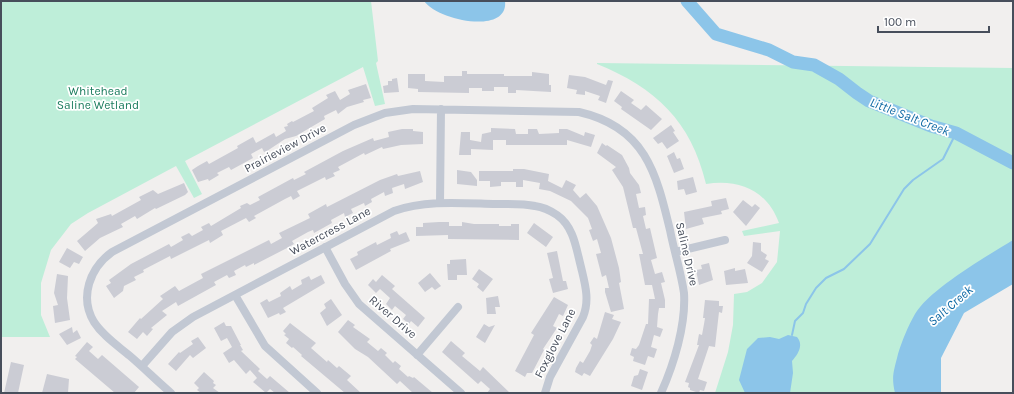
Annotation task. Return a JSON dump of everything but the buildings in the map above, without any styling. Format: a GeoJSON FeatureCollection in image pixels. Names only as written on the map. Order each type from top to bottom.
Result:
{"type":"FeatureCollection","features":[{"type":"Feature","properties":{"kind":"street","name":"Prairieview Drive"},"geometry":{"type":"LineString","coordinates":[[171,393],[99,329],[89,311],[87,296],[89,282],[95,268],[106,256],[361,122],[381,114],[401,110],[442,109],[574,112],[597,117],[622,131]]}},
{"type":"Feature","properties":{"kind":"street"},"geometry":{"type":"LineString","coordinates":[[440,203],[442,109]]}},
{"type":"Feature","properties":{"kind":"street","name":"Saline Drive"},"geometry":{"type":"LineString","coordinates":[[622,131],[643,152],[653,170],[683,287],[684,314],[682,329],[661,393]]}},
{"type":"Feature","properties":{"kind":"street","name":"Watercress Lane"},"geometry":{"type":"LineString","coordinates":[[142,366],[172,332],[183,323],[235,294],[394,211],[415,205],[440,203],[531,205],[543,208],[557,215]]}},
{"type":"Feature","properties":{"kind":"street","name":"Foxglove Lane"},"geometry":{"type":"LineString","coordinates":[[545,393],[550,377],[583,317],[587,300],[586,286],[573,237],[565,223],[557,215]]}},
{"type":"Feature","properties":{"kind":"street"},"geometry":{"type":"LineString","coordinates":[[675,252],[725,240]]}},
{"type":"Feature","properties":{"kind":"street","name":"River Drive"},"geometry":{"type":"LineString","coordinates":[[326,247],[354,298],[461,393]]}},
{"type":"Feature","properties":{"kind":"street"},"geometry":{"type":"LineString","coordinates":[[235,294],[265,346],[317,393]]}},
{"type":"Feature","properties":{"kind":"street"},"geometry":{"type":"LineString","coordinates":[[417,354],[458,308]]}},
{"type":"Feature","properties":{"kind":"green space","name":"Whitehead Saline Wetland"},"geometry":{"type":"Polygon","coordinates":[[[1,1],[371,1],[378,61],[376,63],[385,104],[375,106],[363,67],[185,161],[202,194],[194,198],[176,166],[88,213],[71,224],[51,250],[41,283],[41,315],[50,337],[1,337],[1,1]]]}},
{"type":"Feature","properties":{"kind":"green space"},"geometry":{"type":"Polygon","coordinates":[[[597,63],[1013,68],[1013,267],[958,303],[917,393],[715,393],[728,352],[733,325],[734,294],[747,292],[762,283],[777,262],[780,231],[744,236],[742,231],[779,223],[767,202],[750,189],[730,183],[706,184],[691,142],[668,109],[637,84],[597,63]]]}},
{"type":"Feature","properties":{"kind":"water"},"geometry":{"type":"Polygon","coordinates":[[[424,1],[505,1],[503,12],[496,18],[485,21],[471,21],[457,19],[443,14],[432,8],[424,1]]]}},
{"type":"Feature","properties":{"kind":"water","name":"Salt Creek"},"geometry":{"type":"Polygon","coordinates":[[[1013,240],[1013,284],[964,313],[941,358],[941,393],[895,393],[893,378],[898,354],[910,323],[922,304],[960,274],[1013,240]]]}},
{"type":"Feature","properties":{"kind":"water"},"geometry":{"type":"Polygon","coordinates":[[[788,335],[797,337],[800,343],[798,352],[792,361],[793,373],[790,393],[745,393],[739,380],[747,349],[758,338],[770,337],[779,339],[788,335]]]}},
{"type":"Feature","properties":{"kind":"waterway","name":"Little Salt Creek"},"geometry":{"type":"LineString","coordinates":[[687,1],[716,34],[769,50],[793,62],[814,65],[839,79],[869,101],[931,126],[956,133],[1013,163]]}},
{"type":"Feature","properties":{"kind":"waterway"},"geometry":{"type":"LineString","coordinates":[[792,335],[795,321],[803,313],[806,304],[816,288],[826,278],[844,269],[870,244],[904,189],[913,180],[943,159],[956,133]]}}]}
